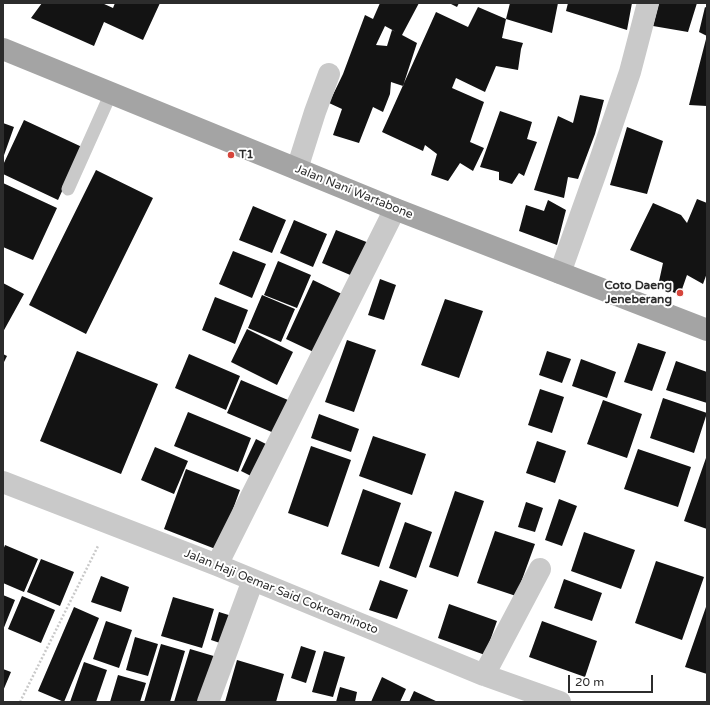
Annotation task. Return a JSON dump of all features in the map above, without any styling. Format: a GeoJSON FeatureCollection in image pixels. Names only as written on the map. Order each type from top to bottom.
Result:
{"type":"FeatureCollection","features":[{"type":"Feature","properties":{"kind":"main road","name":"Jalan Nani Wartabone"},"geometry":{"type":"LineString","coordinates":[[3,49],[395,209],[707,330]]}},
{"type":"Feature","properties":{"kind":"street"},"geometry":{"type":"LineString","coordinates":[[560,273],[630,72],[648,3]]}},
{"type":"Feature","properties":{"kind":"street"},"geometry":{"type":"LineString","coordinates":[[297,169],[314,112],[329,74]]}},
{"type":"Feature","properties":{"kind":"street"},"geometry":{"type":"LineString","coordinates":[[217,565],[395,209]]}},
{"type":"Feature","properties":{"kind":"street","name":"Jalan Haji Oemar Said Cokroaminoto"},"geometry":{"type":"LineString","coordinates":[[3,482],[217,565],[484,675],[556,701]]}},
{"type":"Feature","properties":{"kind":"street"},"geometry":{"type":"LineString","coordinates":[[484,675],[540,569]]}},
{"type":"Feature","properties":{"kind":"street"},"geometry":{"type":"LineString","coordinates":[[208,702],[252,580]]}},
{"type":"Feature","properties":{"kind":"lane"},"geometry":{"type":"LineString","coordinates":[[68,189],[111,93]]}},
{"type":"Feature","properties":{"kind":"path"},"geometry":{"type":"LineString","coordinates":[[20,702],[109,524]]}},
{"type":"Feature","properties":{"kind":"building"},"geometry":{"type":"Polygon","coordinates":[[[42,3],[102,3],[113,8],[115,3],[160,3],[143,40],[104,22],[94,46],[31,18],[42,3]]]}},
{"type":"Feature","properties":{"kind":"building"},"geometry":{"type":"Polygon","coordinates":[[[380,3],[419,3],[402,35],[417,43],[403,86],[391,82],[390,94],[383,112],[373,107],[359,143],[333,135],[342,109],[329,103],[343,74],[365,15],[373,19],[380,3]],[[385,26],[376,45],[387,46],[392,30],[396,32],[385,26]]]}},
{"type":"Feature","properties":{"kind":"building"},"geometry":{"type":"Polygon","coordinates":[[[449,3],[459,3],[457,7],[449,3]]]}},
{"type":"Feature","properties":{"kind":"building"},"geometry":{"type":"Polygon","coordinates":[[[510,3],[558,3],[552,33],[506,19],[510,3]]]}},
{"type":"Feature","properties":{"kind":"building"},"geometry":{"type":"Polygon","coordinates":[[[568,3],[632,3],[627,30],[566,11],[568,3]]]}},
{"type":"Feature","properties":{"kind":"building"},"geometry":{"type":"Polygon","coordinates":[[[659,3],[697,3],[688,32],[653,26],[659,3]]]}},
{"type":"Feature","properties":{"kind":"building"},"geometry":{"type":"Polygon","coordinates":[[[478,7],[506,19],[502,38],[523,43],[518,70],[496,66],[485,92],[456,78],[452,88],[484,102],[470,142],[484,148],[473,171],[460,163],[448,181],[431,175],[437,154],[425,145],[423,151],[382,132],[436,12],[468,27],[478,7]]]}},
{"type":"Feature","properties":{"kind":"building"},"geometry":{"type":"Polygon","coordinates":[[[705,7],[707,8],[707,36],[699,32],[705,7]]]}},
{"type":"Feature","properties":{"kind":"building"},"geometry":{"type":"Polygon","coordinates":[[[706,39],[707,106],[689,105],[706,39]]]}},
{"type":"Feature","properties":{"kind":"building"},"geometry":{"type":"Polygon","coordinates":[[[580,95],[604,100],[595,134],[578,179],[568,177],[564,198],[534,190],[558,116],[573,123],[580,95]]]}},
{"type":"Feature","properties":{"kind":"building"},"geometry":{"type":"Polygon","coordinates":[[[500,111],[532,122],[527,139],[537,142],[524,176],[519,173],[512,184],[499,180],[499,172],[480,167],[500,111]]]}},
{"type":"Feature","properties":{"kind":"building"},"geometry":{"type":"Polygon","coordinates":[[[24,120],[82,147],[58,200],[3,174],[3,165],[24,120]]]}},
{"type":"Feature","properties":{"kind":"building"},"geometry":{"type":"Polygon","coordinates":[[[3,123],[14,127],[3,158],[3,123]]]}},
{"type":"Feature","properties":{"kind":"building"},"geometry":{"type":"Polygon","coordinates":[[[627,127],[663,141],[647,194],[610,185],[627,127]]]}},
{"type":"Feature","properties":{"kind":"building"},"geometry":{"type":"Polygon","coordinates":[[[96,170],[153,198],[86,334],[29,305],[96,170]]]}},
{"type":"Feature","properties":{"kind":"building"},"geometry":{"type":"Polygon","coordinates":[[[3,183],[57,208],[33,260],[3,247],[3,183]]]}},
{"type":"Feature","properties":{"kind":"building"},"geometry":{"type":"Polygon","coordinates":[[[697,199],[707,203],[707,273],[703,284],[687,275],[680,295],[658,286],[663,263],[630,250],[653,203],[681,215],[687,223],[697,199]]]}},
{"type":"Feature","properties":{"kind":"building"},"geometry":{"type":"Polygon","coordinates":[[[548,200],[566,210],[557,245],[519,231],[526,205],[544,211],[548,200]]]}},
{"type":"Feature","properties":{"kind":"building"},"geometry":{"type":"Polygon","coordinates":[[[253,206],[286,220],[272,253],[239,240],[253,206]]]}},
{"type":"Feature","properties":{"kind":"building"},"geometry":{"type":"Polygon","coordinates":[[[294,220],[327,234],[313,267],[280,253],[294,220]]]}},
{"type":"Feature","properties":{"kind":"building"},"geometry":{"type":"Polygon","coordinates":[[[336,230],[369,243],[355,277],[322,263],[336,230]]]}},
{"type":"Feature","properties":{"kind":"building"},"geometry":{"type":"Polygon","coordinates":[[[233,251],[266,264],[252,298],[219,284],[233,251]]]}},
{"type":"Feature","properties":{"kind":"building"},"geometry":{"type":"Polygon","coordinates":[[[278,261],[311,275],[297,308],[264,295],[278,261]]]}},
{"type":"Feature","properties":{"kind":"building"},"geometry":{"type":"Polygon","coordinates":[[[380,279],[396,285],[384,320],[368,315],[380,279]]]}},
{"type":"Feature","properties":{"kind":"building"},"geometry":{"type":"Polygon","coordinates":[[[313,280],[346,296],[320,355],[286,339],[313,280]]]}},
{"type":"Feature","properties":{"kind":"building"},"geometry":{"type":"Polygon","coordinates":[[[3,283],[24,294],[3,332],[3,283]]]}},
{"type":"Feature","properties":{"kind":"building"},"geometry":{"type":"Polygon","coordinates":[[[262,295],[295,309],[281,342],[248,328],[262,295]]]}},
{"type":"Feature","properties":{"kind":"building"},"geometry":{"type":"Polygon","coordinates":[[[215,297],[248,310],[235,344],[202,330],[215,297]]]}},
{"type":"Feature","properties":{"kind":"building"},"geometry":{"type":"Polygon","coordinates":[[[445,299],[483,311],[459,378],[421,365],[445,299]]]}},
{"type":"Feature","properties":{"kind":"building"},"geometry":{"type":"Polygon","coordinates":[[[247,329],[293,352],[277,385],[231,362],[247,329]]]}},
{"type":"Feature","properties":{"kind":"building"},"geometry":{"type":"Polygon","coordinates":[[[347,340],[376,350],[354,412],[325,402],[347,340]]]}},
{"type":"Feature","properties":{"kind":"building"},"geometry":{"type":"Polygon","coordinates":[[[638,343],[666,352],[652,391],[624,382],[638,343]]]}},
{"type":"Feature","properties":{"kind":"building"},"geometry":{"type":"Polygon","coordinates":[[[77,351],[158,384],[121,474],[40,441],[77,351]]]}},
{"type":"Feature","properties":{"kind":"building"},"geometry":{"type":"Polygon","coordinates":[[[547,351],[571,359],[562,383],[539,375],[547,351]]]}},
{"type":"Feature","properties":{"kind":"building"},"geometry":{"type":"Polygon","coordinates":[[[3,354],[7,356],[3,364],[3,354]]]}},
{"type":"Feature","properties":{"kind":"building"},"geometry":{"type":"Polygon","coordinates":[[[189,354],[240,376],[226,410],[175,388],[189,354]]]}},
{"type":"Feature","properties":{"kind":"building"},"geometry":{"type":"Polygon","coordinates":[[[581,359],[616,372],[607,398],[572,386],[581,359]]]}},
{"type":"Feature","properties":{"kind":"building"},"geometry":{"type":"Polygon","coordinates":[[[676,361],[707,372],[707,403],[666,390],[676,361]]]}},
{"type":"Feature","properties":{"kind":"building"},"geometry":{"type":"Polygon","coordinates":[[[241,380],[295,403],[281,436],[227,413],[241,380]]]}},
{"type":"Feature","properties":{"kind":"building"},"geometry":{"type":"Polygon","coordinates":[[[540,389],[564,397],[552,433],[528,425],[540,389]]]}},
{"type":"Feature","properties":{"kind":"building"},"geometry":{"type":"Polygon","coordinates":[[[663,398],[707,413],[694,453],[650,438],[663,398]]]}},
{"type":"Feature","properties":{"kind":"building"},"geometry":{"type":"Polygon","coordinates":[[[603,400],[642,414],[627,458],[587,444],[603,400]]]}},
{"type":"Feature","properties":{"kind":"building"},"geometry":{"type":"Polygon","coordinates":[[[188,412],[251,438],[238,472],[174,446],[188,412]]]}},
{"type":"Feature","properties":{"kind":"building"},"geometry":{"type":"Polygon","coordinates":[[[319,414],[359,429],[351,452],[311,438],[319,414]]]}},
{"type":"Feature","properties":{"kind":"building"},"geometry":{"type":"Polygon","coordinates":[[[373,436],[426,454],[412,495],[359,476],[373,436]]]}},
{"type":"Feature","properties":{"kind":"building"},"geometry":{"type":"Polygon","coordinates":[[[256,439],[274,448],[259,480],[241,471],[256,439]]]}},
{"type":"Feature","properties":{"kind":"building"},"geometry":{"type":"Polygon","coordinates":[[[537,441],[566,451],[555,483],[526,473],[537,441]]]}},
{"type":"Feature","properties":{"kind":"building"},"geometry":{"type":"Polygon","coordinates":[[[311,446],[351,460],[328,527],[288,513],[311,446]]]}},
{"type":"Feature","properties":{"kind":"building"},"geometry":{"type":"Polygon","coordinates":[[[155,447],[188,461],[174,494],[141,480],[155,447]]]}},
{"type":"Feature","properties":{"kind":"building"},"geometry":{"type":"Polygon","coordinates":[[[638,449],[691,467],[678,507],[624,489],[638,449]]]}},
{"type":"Feature","properties":{"kind":"building"},"geometry":{"type":"Polygon","coordinates":[[[707,455],[707,529],[684,521],[707,455]]]}},
{"type":"Feature","properties":{"kind":"building"},"geometry":{"type":"Polygon","coordinates":[[[186,469],[240,490],[218,550],[164,529],[186,469]]]}},
{"type":"Feature","properties":{"kind":"building"},"geometry":{"type":"Polygon","coordinates":[[[363,489],[401,503],[379,567],[341,554],[363,489]]]}},
{"type":"Feature","properties":{"kind":"building"},"geometry":{"type":"Polygon","coordinates":[[[455,491],[484,501],[458,577],[429,567],[455,491]]]}},
{"type":"Feature","properties":{"kind":"building"},"geometry":{"type":"Polygon","coordinates":[[[559,499],[577,506],[562,546],[545,540],[559,499]]]}},
{"type":"Feature","properties":{"kind":"building"},"geometry":{"type":"Polygon","coordinates":[[[526,502],[543,508],[535,532],[518,527],[526,502]]]}},
{"type":"Feature","properties":{"kind":"building"},"geometry":{"type":"Polygon","coordinates":[[[405,522],[432,532],[416,578],[389,568],[405,522]]]}},
{"type":"Feature","properties":{"kind":"building"},"geometry":{"type":"Polygon","coordinates":[[[495,531],[535,544],[516,596],[477,583],[495,531]]]}},
{"type":"Feature","properties":{"kind":"building"},"geometry":{"type":"Polygon","coordinates":[[[584,532],[635,550],[621,589],[571,571],[584,532]]]}},
{"type":"Feature","properties":{"kind":"building"},"geometry":{"type":"Polygon","coordinates":[[[5,545],[38,559],[24,592],[3,583],[3,550],[5,545]]]}},
{"type":"Feature","properties":{"kind":"building"},"geometry":{"type":"Polygon","coordinates":[[[41,559],[74,572],[60,606],[27,592],[41,559]]]}},
{"type":"Feature","properties":{"kind":"building"},"geometry":{"type":"Polygon","coordinates":[[[656,561],[704,577],[682,640],[635,623],[656,561]]]}},
{"type":"Feature","properties":{"kind":"building"},"geometry":{"type":"Polygon","coordinates":[[[101,576],[129,587],[121,612],[91,602],[101,576]]]}},
{"type":"Feature","properties":{"kind":"building"},"geometry":{"type":"Polygon","coordinates":[[[564,579],[602,593],[592,621],[554,608],[564,579]]]}},
{"type":"Feature","properties":{"kind":"building"},"geometry":{"type":"Polygon","coordinates":[[[380,580],[408,590],[397,619],[369,610],[380,580]]]}},
{"type":"Feature","properties":{"kind":"building"},"geometry":{"type":"Polygon","coordinates":[[[3,595],[15,600],[3,630],[3,595]]]}},
{"type":"Feature","properties":{"kind":"building"},"geometry":{"type":"Polygon","coordinates":[[[22,596],[55,610],[41,643],[8,629],[22,596]]]}},
{"type":"Feature","properties":{"kind":"building"},"geometry":{"type":"Polygon","coordinates":[[[173,597],[214,609],[202,648],[161,636],[173,597]]]}},
{"type":"Feature","properties":{"kind":"building"},"geometry":{"type":"Polygon","coordinates":[[[449,604],[497,621],[485,655],[438,638],[449,604]]]}},
{"type":"Feature","properties":{"kind":"building"},"geometry":{"type":"Polygon","coordinates":[[[707,604],[707,674],[685,667],[707,604]]]}},
{"type":"Feature","properties":{"kind":"building"},"geometry":{"type":"Polygon","coordinates":[[[74,607],[99,618],[64,702],[38,691],[74,607]]]}},
{"type":"Feature","properties":{"kind":"building"},"geometry":{"type":"Polygon","coordinates":[[[219,612],[235,617],[226,645],[211,640],[219,612]]]}},
{"type":"Feature","properties":{"kind":"building"},"geometry":{"type":"Polygon","coordinates":[[[106,621],[132,630],[119,668],[93,659],[106,621]]]}},
{"type":"Feature","properties":{"kind":"building"},"geometry":{"type":"Polygon","coordinates":[[[542,621],[597,641],[585,677],[529,657],[542,621]]]}},
{"type":"Feature","properties":{"kind":"building"},"geometry":{"type":"Polygon","coordinates":[[[135,637],[158,644],[148,676],[126,670],[135,637]]]}},
{"type":"Feature","properties":{"kind":"building"},"geometry":{"type":"Polygon","coordinates":[[[161,644],[185,651],[170,702],[144,702],[161,644]]]}},
{"type":"Feature","properties":{"kind":"building"},"geometry":{"type":"Polygon","coordinates":[[[301,646],[316,651],[306,683],[291,678],[301,646]]]}},
{"type":"Feature","properties":{"kind":"building"},"geometry":{"type":"Polygon","coordinates":[[[190,649],[217,657],[203,702],[174,702],[190,649]]]}},
{"type":"Feature","properties":{"kind":"building"},"geometry":{"type":"Polygon","coordinates":[[[324,651],[345,657],[333,697],[312,692],[324,651]]]}},
{"type":"Feature","properties":{"kind":"building"},"geometry":{"type":"Polygon","coordinates":[[[237,660],[284,674],[276,702],[225,702],[237,660]]]}},
{"type":"Feature","properties":{"kind":"building"},"geometry":{"type":"Polygon","coordinates":[[[84,662],[107,670],[96,702],[70,702],[84,662]]]}},
{"type":"Feature","properties":{"kind":"building"},"geometry":{"type":"Polygon","coordinates":[[[3,669],[11,672],[3,691],[3,669]]]}},
{"type":"Feature","properties":{"kind":"building"},"geometry":{"type":"Polygon","coordinates":[[[118,675],[146,683],[140,702],[110,702],[118,675]]]}},
{"type":"Feature","properties":{"kind":"building"},"geometry":{"type":"Polygon","coordinates":[[[382,677],[406,689],[400,702],[371,702],[382,677]]]}},
{"type":"Feature","properties":{"kind":"building"},"geometry":{"type":"Polygon","coordinates":[[[340,687],[357,692],[355,702],[336,702],[340,687]]]}},
{"type":"Feature","properties":{"kind":"building"},"geometry":{"type":"Polygon","coordinates":[[[414,691],[438,702],[409,702],[414,691]]]}},
{"type":"Feature","properties":{"kind":"place","name":"T1"},"geometry":{"type":"Point","coordinates":[231,155]}},
{"type":"Feature","properties":{"kind":"place","name":"Coto Daeng Jeneberang"},"geometry":{"type":"Point","coordinates":[680,293]}}]}
